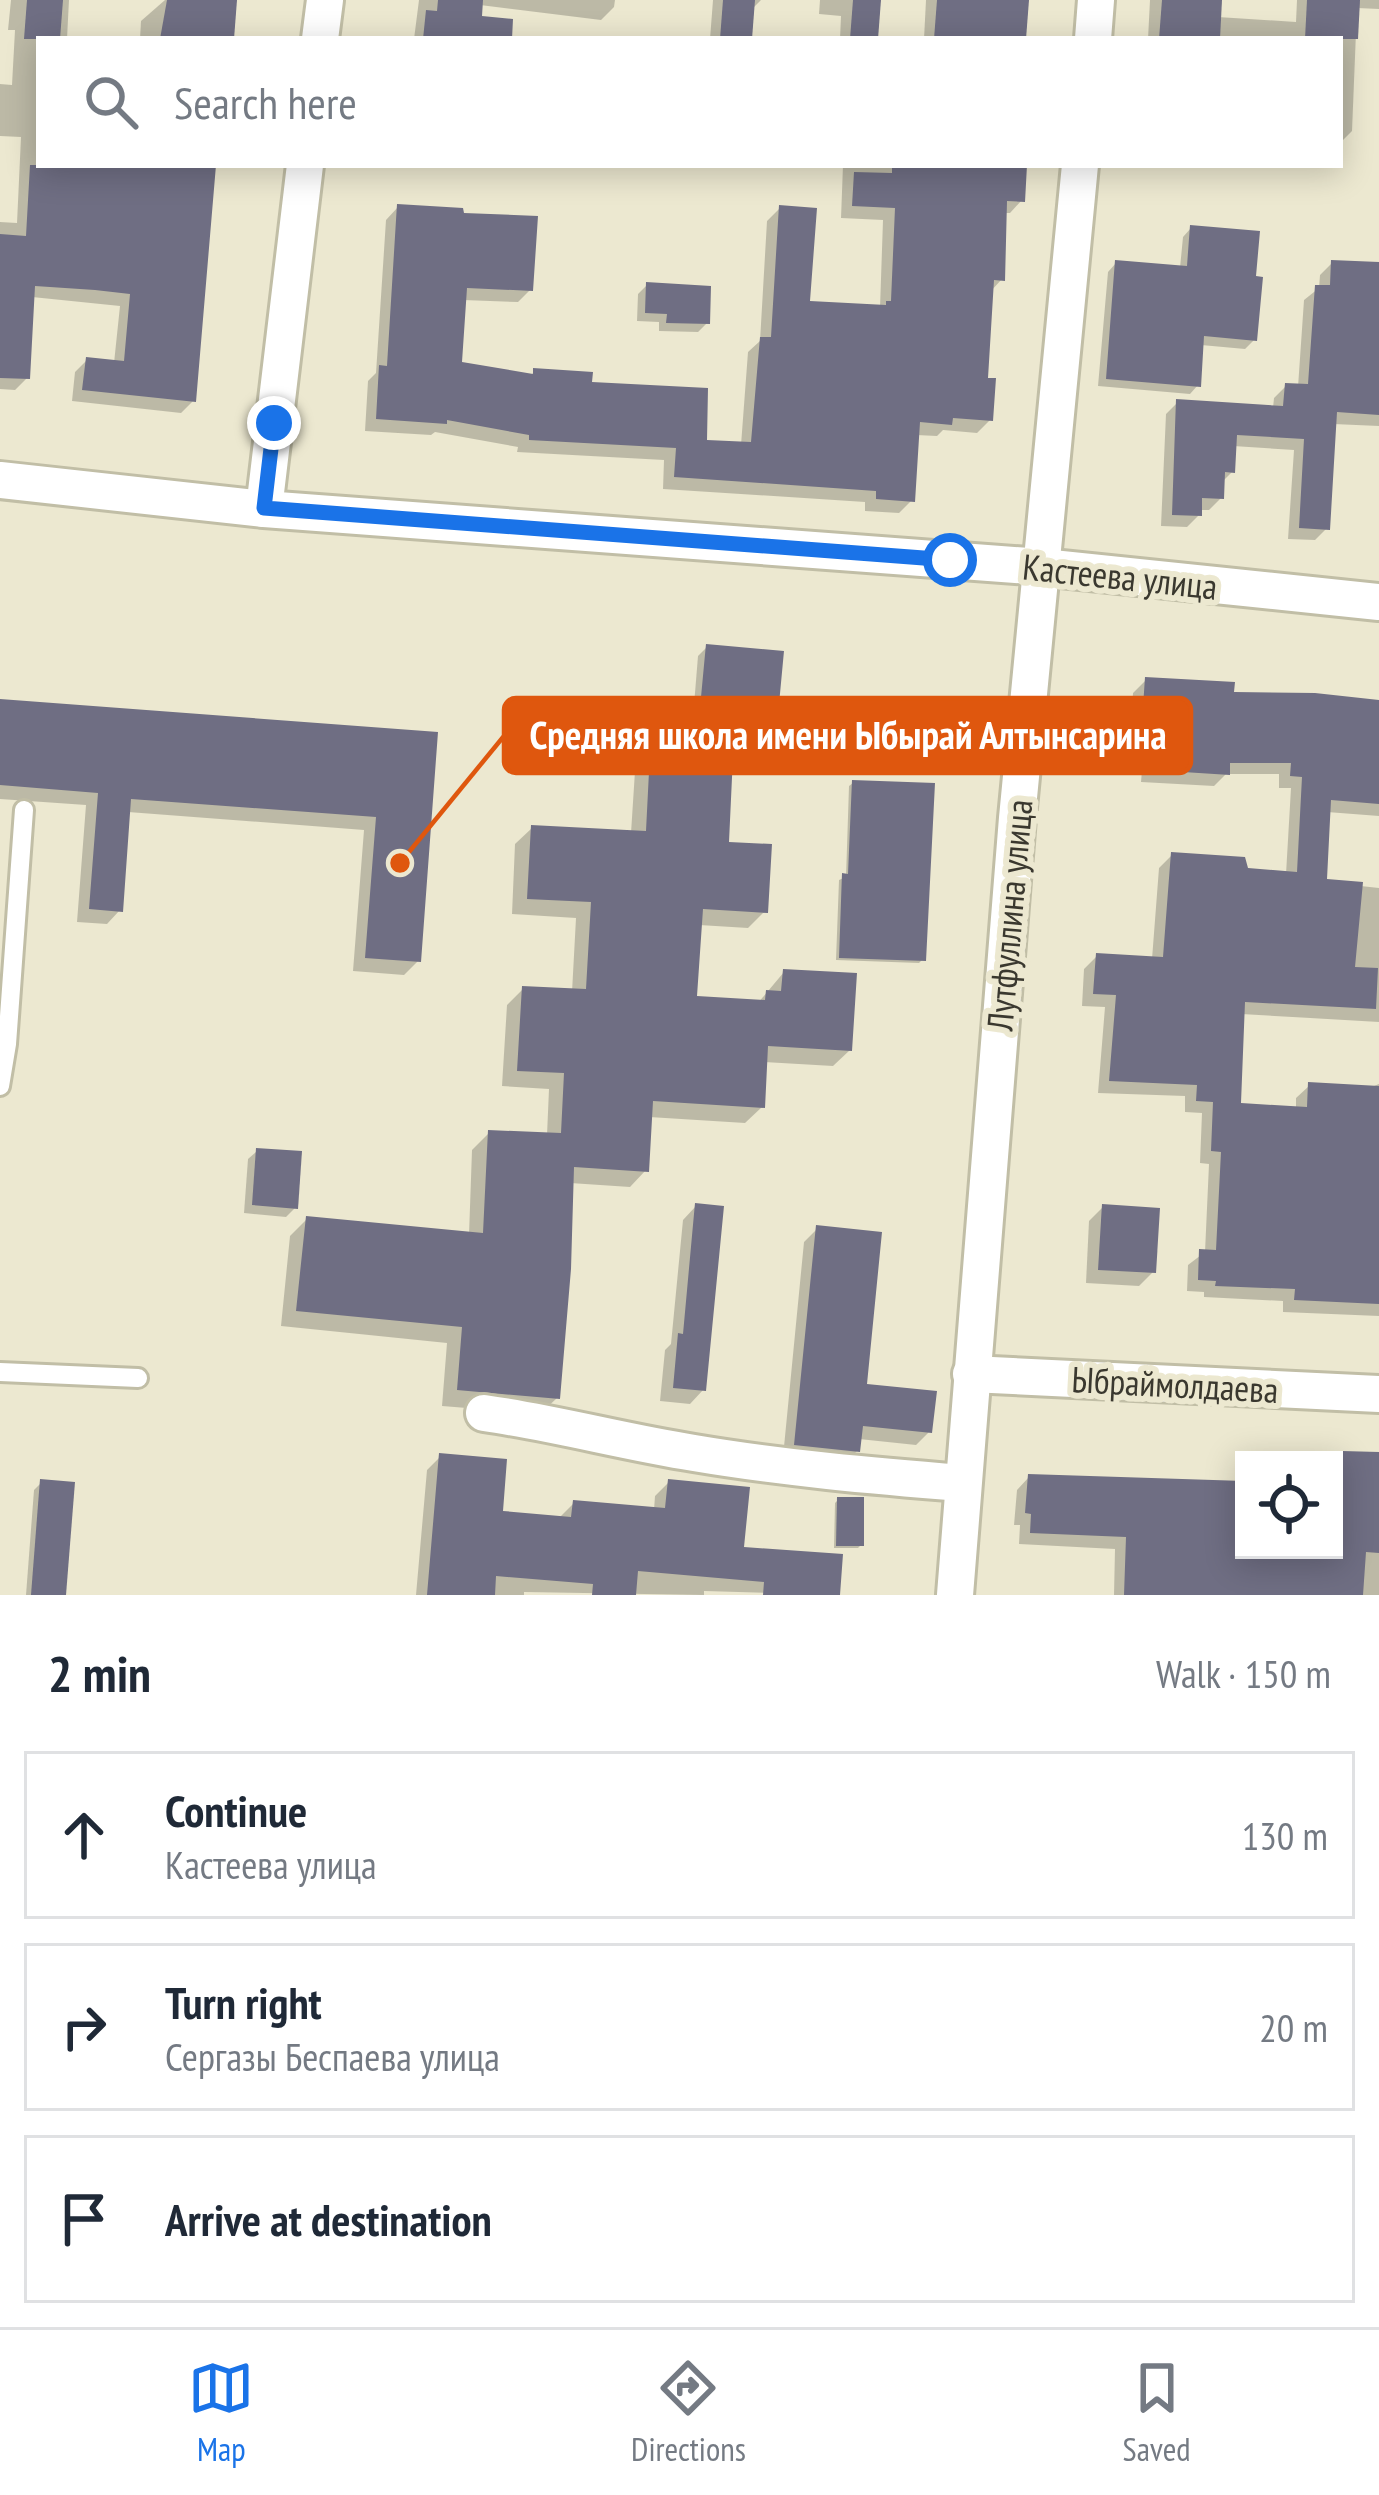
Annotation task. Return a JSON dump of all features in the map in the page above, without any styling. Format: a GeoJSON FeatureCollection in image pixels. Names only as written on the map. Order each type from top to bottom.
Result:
{"type":"FeatureCollection","features":[{"type":"Feature","properties":{"kind":"street"},"geometry":{"type":"LineString","coordinates":[[320,36],[325,0]]}},
{"type":"Feature","properties":{"kind":"street"},"geometry":{"type":"LineString","coordinates":[[1093,36],[1096,0]]}},
{"type":"Feature","properties":{"kind":"street"},"geometry":{"type":"LineString","coordinates":[[264,508],[305,168]]}},
{"type":"Feature","properties":{"kind":"street","name":"Лутфуллина улица"},"geometry":{"type":"LineString","coordinates":[[955,1595],[1015,841],[1080,168]]}},
{"type":"Feature","properties":{"kind":"street","name":"Кастеева улица"},"geometry":{"type":"LineString","coordinates":[[0,480],[264,508],[1042,567],[1379,602]]}},
{"type":"Feature","properties":{"kind":"street","name":"Ыбраймолдаева"},"geometry":{"type":"LineString","coordinates":[[971,1374],[1379,1394]]}},
{"type":"Feature","properties":{"kind":"street"},"geometry":{"type":"LineString","coordinates":[[484,1413],[566,1425],[692,1453],[857,1475],[963,1483]]}},
{"type":"Feature","properties":{"kind":"lane"},"geometry":{"type":"LineString","coordinates":[[0,1086],[8,1044],[24,810]]}},
{"type":"Feature","properties":{"kind":"lane"},"geometry":{"type":"LineString","coordinates":[[0,1372],[139,1378]]}},
{"type":"Feature","properties":{"kind":"building"},"geometry":{"type":"Polygon","coordinates":[[[27,0],[63,0],[60,36],[24,39],[27,0]]]}},
{"type":"Feature","properties":{"kind":"building"},"geometry":{"type":"Polygon","coordinates":[[[167,0],[237,0],[234,36],[161,36],[167,0]]]}},
{"type":"Feature","properties":{"kind":"building"},"geometry":{"type":"Polygon","coordinates":[[[438,0],[483,0],[482,16],[513,19],[512,36],[423,36],[426,10],[437,11],[438,0]]]}},
{"type":"Feature","properties":{"kind":"building"},"geometry":{"type":"Polygon","coordinates":[[[723,0],[755,0],[752,36],[720,36],[723,0]]]}},
{"type":"Feature","properties":{"kind":"building"},"geometry":{"type":"Polygon","coordinates":[[[853,0],[881,0],[878,36],[850,36],[853,0]]]}},
{"type":"Feature","properties":{"kind":"building"},"geometry":{"type":"Polygon","coordinates":[[[937,0],[1029,0],[1026,36],[934,36],[937,0]]]}},
{"type":"Feature","properties":{"kind":"building"},"geometry":{"type":"Polygon","coordinates":[[[1162,0],[1222,0],[1220,36],[1159,36],[1162,0]]]}},
{"type":"Feature","properties":{"kind":"building"},"geometry":{"type":"Polygon","coordinates":[[[1307,0],[1360,0],[1358,39],[1305,36],[1307,0]]]}},
{"type":"Feature","properties":{"kind":"building"},"geometry":{"type":"Polygon","coordinates":[[[30,165],[216,168],[196,402],[82,390],[86,357],[124,361],[130,294],[35,286],[30,379],[0,378],[0,234],[26,236],[30,165]]]}},
{"type":"Feature","properties":{"kind":"building"},"geometry":{"type":"Polygon","coordinates":[[[892,168],[1027,168],[1025,202],[1007,201],[1005,281],[994,280],[988,378],[996,378],[993,421],[920,422],[915,502],[876,499],[876,491],[674,477],[676,448],[529,440],[529,435],[447,420],[447,424],[376,419],[379,365],[387,366],[397,204],[538,216],[533,291],[467,288],[462,362],[533,374],[533,368],[593,372],[592,382],[708,388],[707,440],[751,442],[760,337],[771,337],[779,205],[817,208],[810,301],[886,305],[891,301],[895,208],[852,206],[854,172],[892,173],[892,168]]]}},
{"type":"Feature","properties":{"kind":"building"},"geometry":{"type":"Polygon","coordinates":[[[1190,225],[1260,231],[1256,276],[1263,277],[1257,341],[1204,336],[1201,387],[1106,379],[1115,260],[1187,266],[1190,225]]]}},
{"type":"Feature","properties":{"kind":"building"},"geometry":{"type":"Polygon","coordinates":[[[1331,260],[1379,262],[1379,415],[1337,412],[1330,530],[1299,528],[1304,439],[1237,435],[1235,473],[1225,472],[1224,499],[1202,498],[1202,516],[1172,515],[1176,399],[1283,406],[1285,383],[1308,384],[1315,285],[1330,285],[1331,260]]]}},
{"type":"Feature","properties":{"kind":"building"},"geometry":{"type":"Polygon","coordinates":[[[646,282],[711,286],[710,324],[666,323],[667,314],[645,313],[646,282]]]}},
{"type":"Feature","properties":{"kind":"building"},"geometry":{"type":"Polygon","coordinates":[[[706,644],[784,651],[779,704],[701,697],[706,644]]]}},
{"type":"Feature","properties":{"kind":"building"},"geometry":{"type":"Polygon","coordinates":[[[1145,677],[1235,682],[1234,692],[1379,700],[1379,804],[1331,800],[1327,879],[1363,882],[1355,967],[1378,968],[1376,1009],[1245,1002],[1241,1103],[1307,1107],[1308,1082],[1379,1086],[1379,1304],[1294,1300],[1295,1289],[1215,1286],[1216,1281],[1198,1280],[1199,1249],[1216,1250],[1221,1152],[1211,1151],[1213,1102],[1196,1101],[1197,1085],[1109,1081],[1116,995],[1093,994],[1096,953],[1163,957],[1171,852],[1245,857],[1248,868],[1297,872],[1302,777],[1290,776],[1291,763],[1230,763],[1230,775],[1152,770],[1153,758],[1140,752],[1145,677]]]}},
{"type":"Feature","properties":{"kind":"building"},"geometry":{"type":"Polygon","coordinates":[[[0,699],[438,732],[421,962],[365,958],[376,817],[131,799],[123,912],[89,909],[98,793],[0,785],[0,699]]]}},
{"type":"Feature","properties":{"kind":"building"},"geometry":{"type":"Polygon","coordinates":[[[650,752],[733,756],[729,842],[772,844],[768,913],[703,909],[697,996],[765,1000],[766,990],[781,991],[783,969],[857,973],[852,1051],[768,1046],[765,1108],[653,1101],[649,1172],[574,1167],[560,1399],[457,1390],[462,1327],[296,1311],[306,1216],[483,1233],[488,1130],[561,1133],[564,1073],[517,1071],[522,986],[586,989],[591,902],[527,899],[531,825],[646,831],[650,752]]]}},
{"type":"Feature","properties":{"kind":"building"},"geometry":{"type":"Polygon","coordinates":[[[852,780],[935,783],[926,961],[839,958],[852,780]]]}},
{"type":"Feature","properties":{"kind":"building"},"geometry":{"type":"Polygon","coordinates":[[[256,1148],[302,1151],[298,1209],[252,1205],[256,1148]]]}},
{"type":"Feature","properties":{"kind":"building"},"geometry":{"type":"Polygon","coordinates":[[[695,1203],[724,1206],[706,1391],[673,1388],[695,1203]]]}},
{"type":"Feature","properties":{"kind":"building"},"geometry":{"type":"Polygon","coordinates":[[[1102,1204],[1160,1208],[1156,1273],[1098,1270],[1102,1204]]]}},
{"type":"Feature","properties":{"kind":"building"},"geometry":{"type":"Polygon","coordinates":[[[816,1225],[882,1232],[867,1384],[937,1391],[932,1433],[863,1426],[860,1452],[794,1445],[816,1225]]]}},
{"type":"Feature","properties":{"kind":"building"},"geometry":{"type":"Polygon","coordinates":[[[1343,1451],[1379,1452],[1379,1553],[1366,1552],[1363,1595],[1124,1595],[1126,1537],[1030,1533],[1031,1514],[1025,1513],[1028,1474],[1235,1481],[1235,1559],[1343,1559],[1343,1451]]]}},
{"type":"Feature","properties":{"kind":"building"},"geometry":{"type":"Polygon","coordinates":[[[439,1453],[507,1459],[503,1511],[571,1517],[573,1500],[665,1508],[668,1479],[750,1487],[744,1547],[843,1554],[840,1595],[763,1595],[764,1582],[638,1571],[636,1595],[592,1595],[593,1584],[496,1576],[495,1595],[427,1595],[439,1453]]]}},
{"type":"Feature","properties":{"kind":"building"},"geometry":{"type":"Polygon","coordinates":[[[40,1479],[75,1482],[66,1595],[31,1595],[40,1479]]]}},
{"type":"Feature","properties":{"kind":"building"},"geometry":{"type":"Polygon","coordinates":[[[837,1497],[864,1497],[864,1546],[836,1546],[837,1497]]]}},
{"type":"Feature","properties":{"kind":"place","name":"Средняя школа имени Ыбырай Алтынсарина"},"geometry":{"type":"Point","coordinates":[400,863]}},
{"type":"Feature","properties":{"kind":"route"},"geometry":{"type":"LineString","coordinates":[[274,423],[264,508],[950,560]]}}]}
